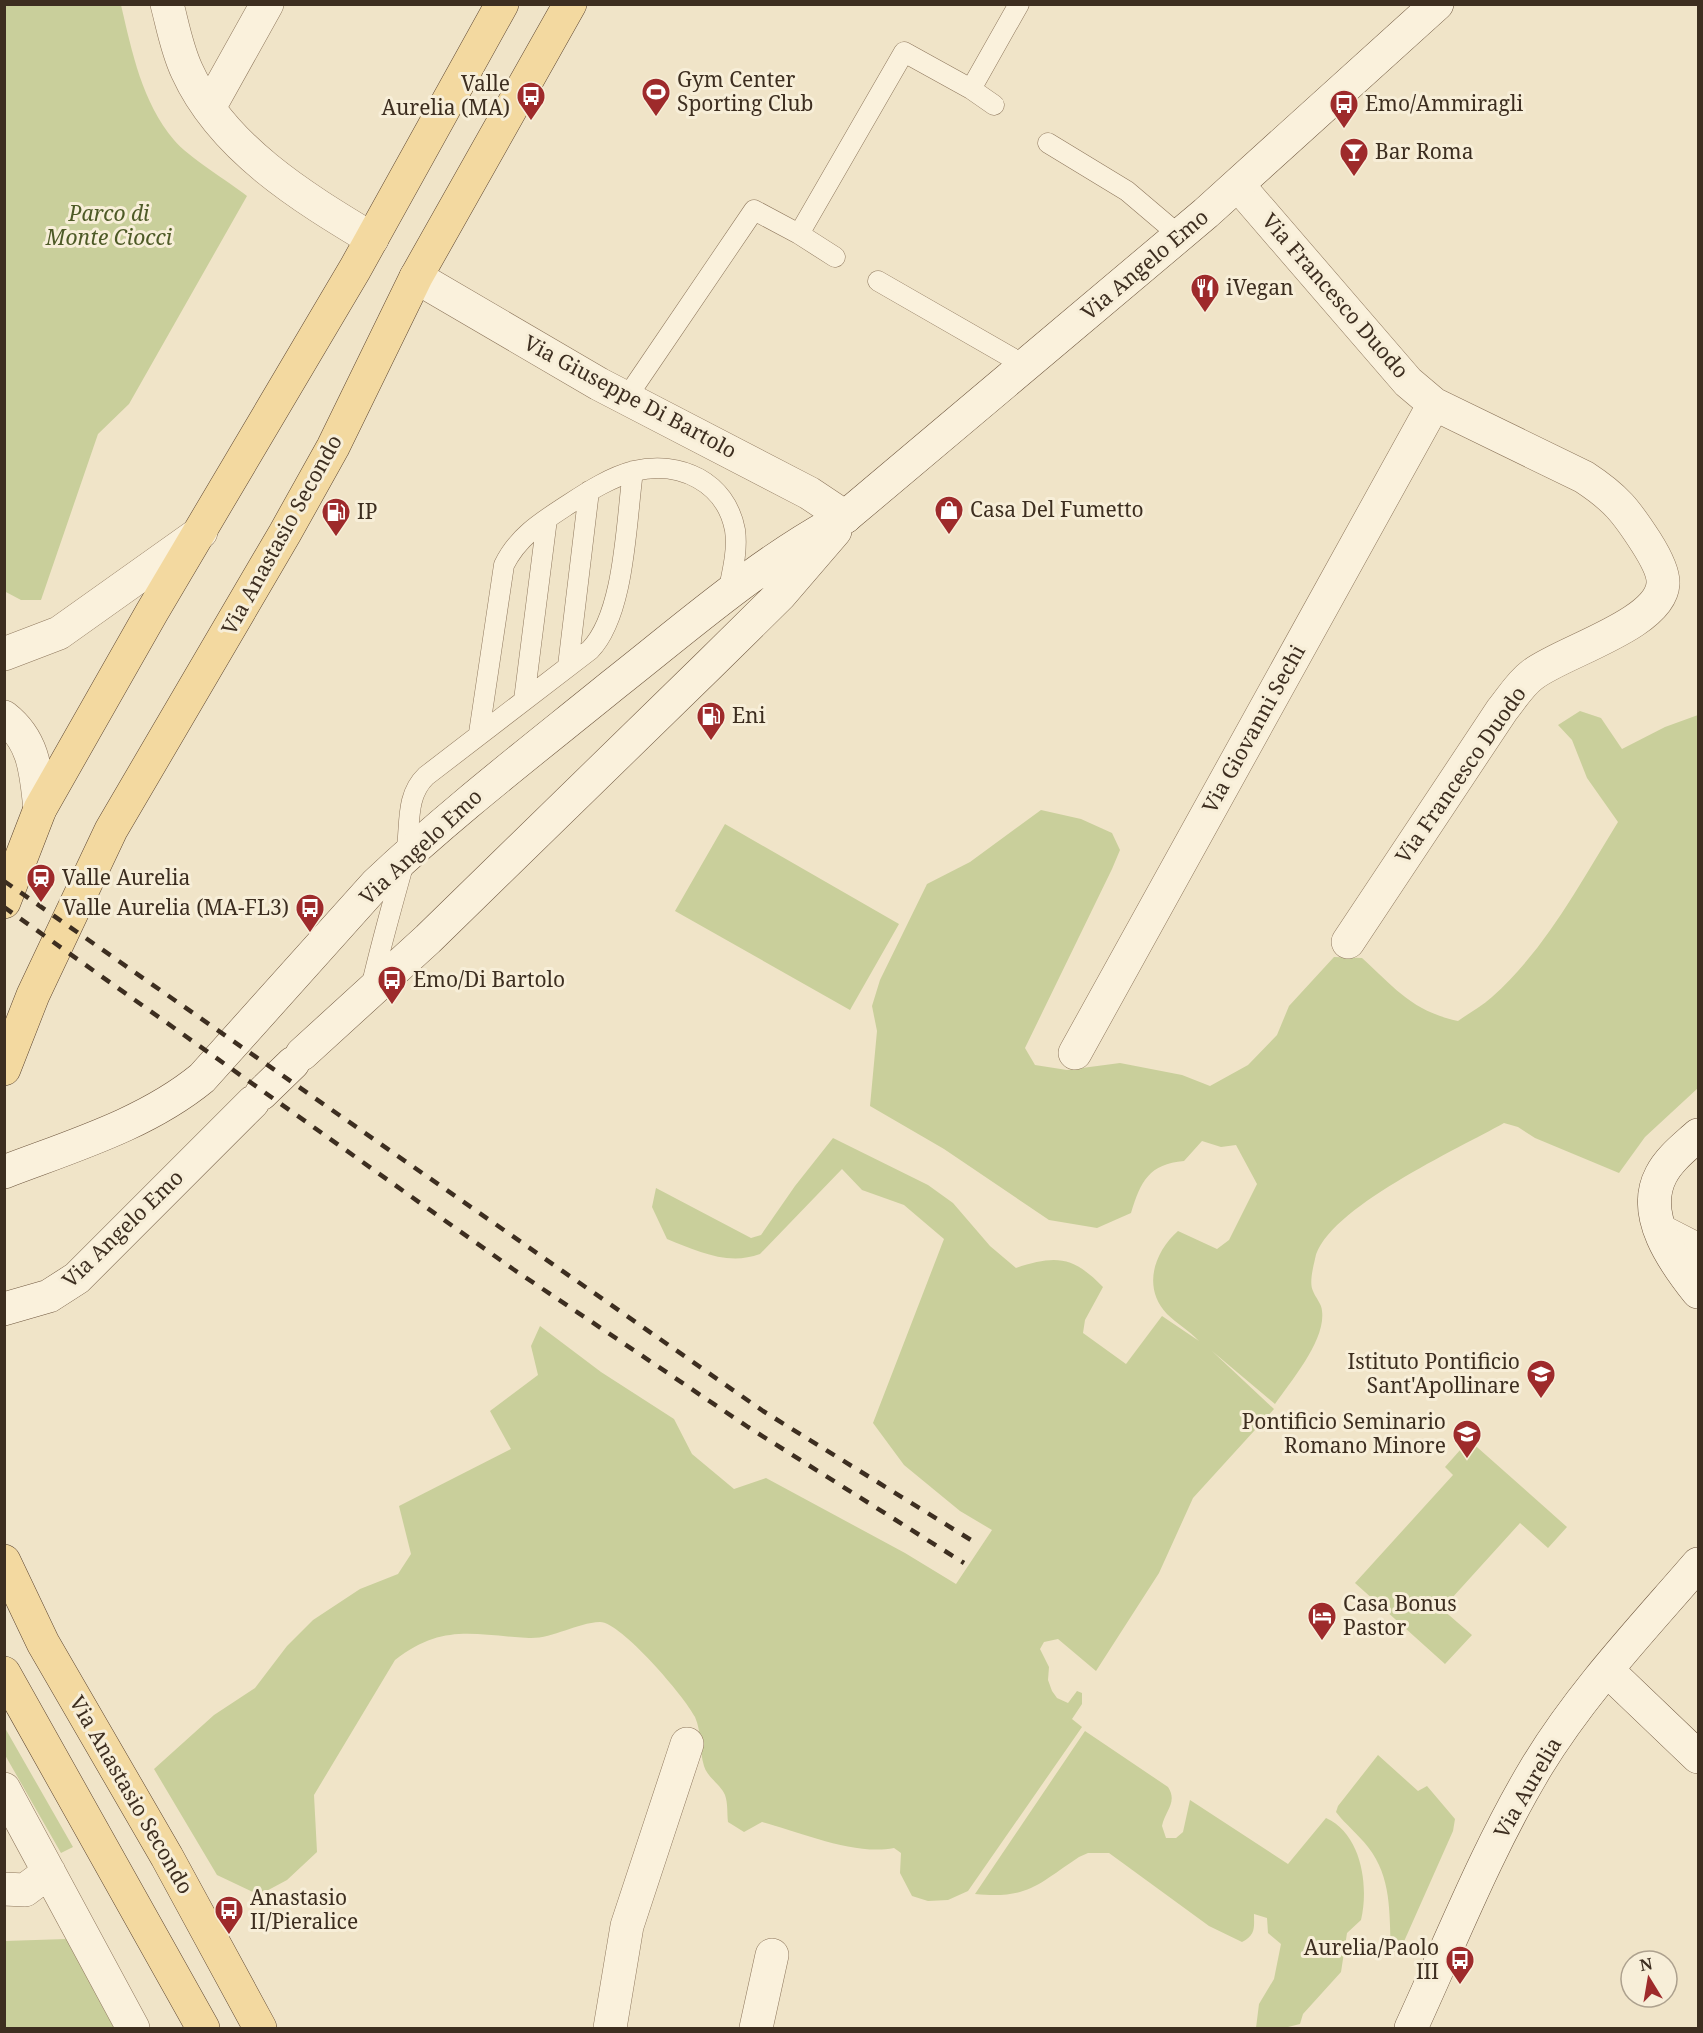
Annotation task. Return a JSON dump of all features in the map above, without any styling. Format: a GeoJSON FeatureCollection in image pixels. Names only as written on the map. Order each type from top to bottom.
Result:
{"type":"FeatureCollection","features":[{"type":"Feature","properties":{"kind":"main road"},"geometry":{"type":"LineString","coordinates":[[4,902],[40,809],[152,612],[372,239],[502,4]]}},
{"type":"Feature","properties":{"kind":"main road","name":"Via Anastasio Secondo"},"geometry":{"type":"LineString","coordinates":[[4,1069],[26,1011],[93,865],[333,447],[416,277],[570,4]]}},
{"type":"Feature","properties":{"kind":"main road","name":"Via Anastasio Secondo"},"geometry":{"type":"LineString","coordinates":[[4,1561],[43,1642],[96,1731],[260,2028]]}},
{"type":"Feature","properties":{"kind":"main road"},"geometry":{"type":"LineString","coordinates":[[4,1673],[56,1762],[203,2028]]}},
{"type":"Feature","properties":{"kind":"street"},"geometry":{"type":"LineString","coordinates":[[167,4],[181,57],[208,108],[232,135],[275,174],[333,216],[372,239]]}},
{"type":"Feature","properties":{"kind":"street"},"geometry":{"type":"LineString","coordinates":[[208,108],[267,4]]}},
{"type":"Feature","properties":{"kind":"street","name":"Via Angelo Emo"},"geometry":{"type":"LineString","coordinates":[[4,1172],[153,1112],[188,1089],[218,1061],[376,884],[406,856],[499,777],[728,593],[808,537],[845,517],[1180,236],[1437,4]]}},
{"type":"Feature","properties":{"kind":"street","name":"Via Francesco Duodo"},"geometry":{"type":"LineString","coordinates":[[1238,185],[1408,382],[1434,404],[1584,477],[1623,505],[1650,548],[1663,578],[1663,586],[1658,599],[1644,615],[1531,675],[1502,710],[1348,942]]}},
{"type":"Feature","properties":{"kind":"street","name":"Via Giuseppe Di Bartolo"},"geometry":{"type":"LineString","coordinates":[[416,277],[599,384],[809,493],[845,517]]}},
{"type":"Feature","properties":{"kind":"street","name":"Via Giovanni Sechi"},"geometry":{"type":"LineString","coordinates":[[1075,1053],[1434,404]]}},
{"type":"Feature","properties":{"kind":"street","name":"Via Angelo Emo"},"geometry":{"type":"LineString","coordinates":[[4,1309],[41,1299],[76,1278],[297,1059],[428,939],[780,595],[821,550],[845,517]]}},
{"type":"Feature","properties":{"kind":"street"},"geometry":{"type":"LineString","coordinates":[[4,654],[59,633],[201,532]]}},
{"type":"Feature","properties":{"kind":"street"},"geometry":{"type":"LineString","coordinates":[[4,717],[25,739],[33,756],[40,809]]}},
{"type":"Feature","properties":{"kind":"street"},"geometry":{"type":"LineString","coordinates":[[1698,1135],[1674,1157],[1658,1182],[1655,1197],[1661,1231],[1675,1262],[1698,1292]]}},
{"type":"Feature","properties":{"kind":"street"},"geometry":{"type":"LineString","coordinates":[[1661,1231],[1698,1250]]}},
{"type":"Feature","properties":{"kind":"street","name":"Via Aurelia"},"geometry":{"type":"LineString","coordinates":[[1412,2028],[1499,1838],[1526,1786],[1562,1729],[1607,1670],[1698,1564]]}},
{"type":"Feature","properties":{"kind":"street"},"geometry":{"type":"LineString","coordinates":[[1607,1670],[1698,1757]]}},
{"type":"Feature","properties":{"kind":"street"},"geometry":{"type":"LineString","coordinates":[[610,2028],[627,1926],[687,1744]]}},
{"type":"Feature","properties":{"kind":"street"},"geometry":{"type":"LineString","coordinates":[[4,1789],[133,2028]]}},
{"type":"Feature","properties":{"kind":"street"},"geometry":{"type":"LineString","coordinates":[[4,1889],[25,1890],[49,1872]]}},
{"type":"Feature","properties":{"kind":"street"},"geometry":{"type":"LineString","coordinates":[[756,2028],[772,1955]]}},
{"type":"Feature","properties":{"kind":"lane"},"geometry":{"type":"LineString","coordinates":[[971,89],[1019,4]]}},
{"type":"Feature","properties":{"kind":"lane"},"geometry":{"type":"LineString","coordinates":[[799,234],[904,52],[971,89],[994,105]]}},
{"type":"Feature","properties":{"kind":"lane"},"geometry":{"type":"LineString","coordinates":[[1048,143],[1127,191],[1180,236]]}},
{"type":"Feature","properties":{"kind":"lane"},"geometry":{"type":"LineString","coordinates":[[627,397],[754,210],[799,234],[835,257]]}},
{"type":"Feature","properties":{"kind":"lane"},"geometry":{"type":"LineString","coordinates":[[878,281],[1026,366]]}},
{"type":"Feature","properties":{"kind":"lane"},"geometry":{"type":"LineString","coordinates":[[479,734],[504,565],[520,538],[590,491],[633,471],[658,469],[688,473],[707,482],[719,494],[735,530],[735,557],[728,593]]}},
{"type":"Feature","properties":{"kind":"lane"},"geometry":{"type":"LineString","coordinates":[[371,990],[387,916],[406,856],[410,807],[421,781],[590,650],[602,637],[613,611],[633,471]]}},
{"type":"Feature","properties":{"kind":"lane"},"geometry":{"type":"LineString","coordinates":[[568,666],[590,491]]}},
{"type":"Feature","properties":{"kind":"lane"},"geometry":{"type":"LineString","coordinates":[[524,700],[547,519]]}},
{"type":"Feature","properties":{"kind":"green space","name":"Parco di Monte Ciocci"},"geometry":{"type":"Polygon","coordinates":[[[4,5],[121,5],[140,76],[163,125],[180,147],[247,196],[129,404],[98,434],[41,600],[21,600],[4,591],[4,5]]]}},
{"type":"Feature","properties":{"kind":"green space"},"geometry":{"type":"Polygon","coordinates":[[[1580,711],[1601,718],[1622,749],[1665,727],[1698,715],[1698,1088],[1645,1137],[1619,1173],[1535,1138],[1518,1127],[1504,1123],[1428,1164],[1368,1201],[1343,1220],[1324,1240],[1315,1259],[1311,1284],[1322,1308],[1319,1335],[1306,1360],[1275,1404],[1212,1351],[1274,1409],[1193,1498],[1159,1573],[1096,1671],[1058,1639],[1044,1642],[1040,1649],[1049,1667],[1048,1680],[1057,1698],[1068,1703],[1077,1691],[1082,1693],[1082,1704],[1072,1719],[1082,1727],[968,1891],[948,1900],[928,1901],[912,1896],[900,1873],[901,1853],[894,1848],[879,1850],[845,1846],[762,1822],[744,1832],[728,1822],[725,1795],[706,1770],[702,1760],[697,1723],[689,1707],[637,1647],[610,1625],[600,1622],[538,1638],[475,1634],[444,1636],[412,1648],[395,1660],[314,1795],[317,1852],[287,1880],[259,1895],[217,1875],[154,1769],[214,1715],[255,1688],[287,1646],[313,1620],[360,1589],[398,1574],[411,1554],[399,1506],[511,1449],[490,1411],[538,1375],[531,1346],[540,1326],[601,1372],[674,1419],[692,1454],[734,1489],[766,1478],[905,1553],[956,1584],[992,1530],[960,1511],[904,1465],[873,1423],[944,1239],[904,1205],[862,1190],[842,1169],[760,1254],[724,1258],[667,1239],[652,1207],[656,1188],[751,1238],[761,1235],[795,1186],[833,1138],[928,1185],[953,1203],[990,1246],[1016,1268],[1053,1260],[1073,1264],[1082,1269],[1103,1287],[1085,1320],[1083,1333],[1126,1364],[1162,1316],[1199,1341],[1167,1314],[1159,1304],[1153,1282],[1154,1271],[1163,1249],[1178,1231],[1217,1249],[1229,1240],[1257,1184],[1236,1145],[1221,1147],[1202,1141],[1184,1161],[1162,1166],[1148,1176],[1131,1213],[1097,1228],[1049,1220],[944,1149],[870,1106],[877,1031],[872,1006],[880,980],[927,884],[970,862],[1041,810],[1081,819],[1112,833],[1120,850],[1025,1048],[1035,1065],[1067,1070],[1120,1063],[1182,1075],[1210,1086],[1248,1065],[1277,1035],[1289,1006],[1334,957],[1362,958],[1416,1005],[1442,1017],[1458,1021],[1492,997],[1546,937],[1618,822],[1587,778],[1572,740],[1558,725],[1580,711]]]}},
{"type":"Feature","properties":{"kind":"green space"},"geometry":{"type":"Polygon","coordinates":[[[725,824],[899,924],[850,1010],[675,911],[725,824]]]}},
{"type":"Feature","properties":{"kind":"green space"},"geometry":{"type":"Polygon","coordinates":[[[1469,1440],[1567,1527],[1548,1548],[1520,1523],[1442,1609],[1472,1635],[1445,1664],[1355,1583],[1453,1475],[1445,1467],[1469,1440]]]}},
{"type":"Feature","properties":{"kind":"green space"},"geometry":{"type":"Polygon","coordinates":[[[5,1728],[73,1847],[61,1853],[5,1755],[5,1728]]]}},
{"type":"Feature","properties":{"kind":"green space"},"geometry":{"type":"Polygon","coordinates":[[[1085,1731],[1168,1787],[1172,1797],[1162,1826],[1166,1838],[1176,1838],[1183,1832],[1190,1800],[1288,1864],[1326,1818],[1348,1836],[1355,1849],[1363,1877],[1361,1920],[1347,1933],[1341,1972],[1303,2014],[1300,2024],[1284,2028],[1256,2028],[1259,2004],[1274,1979],[1281,1944],[1268,1933],[1267,1918],[1254,1914],[1252,1933],[1242,1942],[1209,1926],[1109,1853],[1088,1853],[1042,1882],[1020,1892],[975,1894],[1085,1731]]]}},
{"type":"Feature","properties":{"kind":"green space"},"geometry":{"type":"Polygon","coordinates":[[[1378,1755],[1418,1791],[1427,1786],[1455,1819],[1453,1831],[1398,1955],[1391,1949],[1388,1896],[1376,1859],[1336,1812],[1338,1806],[1378,1755]]]}},
{"type":"Feature","properties":{"kind":"green space"},"geometry":{"type":"Polygon","coordinates":[[[66,1939],[114,2028],[5,2028],[5,1941],[66,1939]]]}},
{"type":"Feature","properties":{"kind":"railway"},"geometry":{"type":"LineString","coordinates":[[4,881],[763,1411],[979,1545]]}},
{"type":"Feature","properties":{"kind":"railway"},"geometry":{"type":"LineString","coordinates":[[4,907],[513,1269],[748,1427],[964,1563]]}},
{"type":"Feature","properties":{"kind":"place","name":"Gym Center Sporting Club"},"geometry":{"type":"Point","coordinates":[656,118]}},
{"type":"Feature","properties":{"kind":"place","name":"Valle Aurelia (MA)"},"geometry":{"type":"Point","coordinates":[531,122]}},
{"type":"Feature","properties":{"kind":"place","name":"Emo/Ammiragli"},"geometry":{"type":"Point","coordinates":[1344,130]}},
{"type":"Feature","properties":{"kind":"place","name":"Bar Roma"},"geometry":{"type":"Point","coordinates":[1354,178]}},
{"type":"Feature","properties":{"kind":"place","name":"iVegan"},"geometry":{"type":"Point","coordinates":[1205,314]}},
{"type":"Feature","properties":{"kind":"place","name":"Casa Del Fumetto"},"geometry":{"type":"Point","coordinates":[949,536]}},
{"type":"Feature","properties":{"kind":"place","name":"IP"},"geometry":{"type":"Point","coordinates":[336,538]}},
{"type":"Feature","properties":{"kind":"place","name":"Eni"},"geometry":{"type":"Point","coordinates":[711,742]}},
{"type":"Feature","properties":{"kind":"place","name":"Valle Aurelia"},"geometry":{"type":"Point","coordinates":[41,904]}},
{"type":"Feature","properties":{"kind":"place","name":"Valle Aurelia (MA-FL3)"},"geometry":{"type":"Point","coordinates":[310,934]}},
{"type":"Feature","properties":{"kind":"place","name":"Emo/Di Bartolo"},"geometry":{"type":"Point","coordinates":[392,1006]}},
{"type":"Feature","properties":{"kind":"place","name":"Istituto Pontificio Sant'Apollinare"},"geometry":{"type":"Point","coordinates":[1541,1400]}},
{"type":"Feature","properties":{"kind":"place","name":"Pontificio Seminario Romano Minore"},"geometry":{"type":"Point","coordinates":[1467,1460]}},
{"type":"Feature","properties":{"kind":"place","name":"Casa Bonus Pastor"},"geometry":{"type":"Point","coordinates":[1322,1642]}},
{"type":"Feature","properties":{"kind":"place","name":"Anastasio II/Pieralice"},"geometry":{"type":"Point","coordinates":[229,1936]}},
{"type":"Feature","properties":{"kind":"place","name":"Aurelia/Paolo III"},"geometry":{"type":"Point","coordinates":[1460,1986]}}]}
